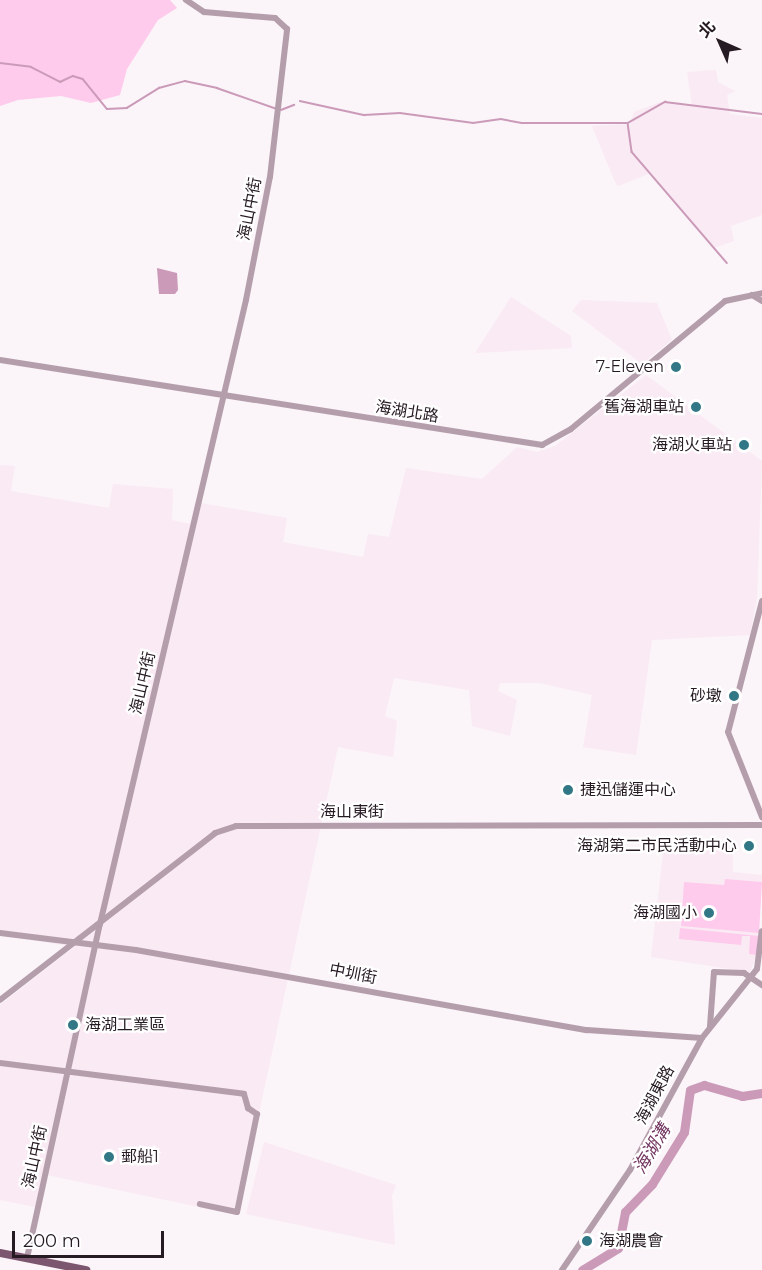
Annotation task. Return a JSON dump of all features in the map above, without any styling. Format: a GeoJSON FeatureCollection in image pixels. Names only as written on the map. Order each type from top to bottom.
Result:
{"type":"FeatureCollection","features":[{"type":"Feature","properties":{"kind":"main road"},"geometry":{"type":"LineString","coordinates":[[0,1252],[86,1270]]}},
{"type":"Feature","properties":{"kind":"street","name":"海山中街"},"geometry":{"type":"LineString","coordinates":[[27,1258],[94,947],[224,396],[270,177],[287,29],[283,22],[264,15],[204,12],[186,0]]}},
{"type":"Feature","properties":{"kind":"street","name":"海湖北路"},"geometry":{"type":"LineString","coordinates":[[0,360],[542,445],[571,429],[725,301],[762,293]]}},
{"type":"Feature","properties":{"kind":"street"},"geometry":{"type":"LineString","coordinates":[[752,294],[762,301]]}},
{"type":"Feature","properties":{"kind":"street"},"geometry":{"type":"LineString","coordinates":[[762,601],[728,732],[762,817]]}},
{"type":"Feature","properties":{"kind":"street","name":"海山東街"},"geometry":{"type":"LineString","coordinates":[[0,1000],[215,834],[236,826],[762,825]]}},
{"type":"Feature","properties":{"kind":"street","name":"海湖東路"},"geometry":{"type":"LineString","coordinates":[[562,1270],[630,1170],[702,1038],[752,977],[761,954],[762,931]]}},
{"type":"Feature","properties":{"kind":"street","name":"中圳街"},"geometry":{"type":"LineString","coordinates":[[0,933],[72,945],[136,950],[587,1030],[702,1038]]}},
{"type":"Feature","properties":{"kind":"street"},"geometry":{"type":"LineString","coordinates":[[710,1026],[714,972],[752,977],[762,985]]}},
{"type":"Feature","properties":{"kind":"street"},"geometry":{"type":"LineString","coordinates":[[0,1063],[244,1094],[248,1108],[257,1114],[237,1212],[200,1204]]}},
{"type":"Feature","properties":{"kind":"shaded area"},"geometry":{"type":"Polygon","coordinates":[[[0,0],[170,0],[177,8],[158,20],[127,69],[120,95],[91,103],[61,96],[18,100],[0,106],[0,0]]]}},
{"type":"Feature","properties":{"kind":"shaded area"},"geometry":{"type":"Polygon","coordinates":[[[716,70],[718,82],[735,91],[727,95],[730,114],[762,118],[762,215],[731,226],[734,241],[714,248],[651,173],[618,186],[592,126],[630,124],[634,112],[660,102],[692,105],[687,72],[716,70]]]}},
{"type":"Feature","properties":{"kind":"shaded area"},"geometry":{"type":"Polygon","coordinates":[[[157,268],[177,273],[178,290],[175,294],[159,294],[157,268]]]}},
{"type":"Feature","properties":{"kind":"shaded area"},"geometry":{"type":"Polygon","coordinates":[[[511,297],[571,336],[572,348],[475,353],[511,297]]]}},
{"type":"Feature","properties":{"kind":"shaded area"},"geometry":{"type":"Polygon","coordinates":[[[581,300],[657,303],[672,340],[642,364],[572,311],[581,300]]]}},
{"type":"Feature","properties":{"kind":"shaded area","name":"海湖工業區"},"geometry":{"type":"Polygon","coordinates":[[[646,375],[762,461],[757,599],[750,635],[652,640],[636,755],[583,747],[592,695],[540,683],[500,683],[498,691],[517,700],[510,736],[472,726],[469,690],[394,678],[385,716],[397,721],[393,757],[338,747],[237,1215],[42,1174],[35,1207],[0,1200],[0,1005],[74,947],[0,935],[0,465],[15,466],[11,491],[109,508],[113,484],[173,489],[172,520],[190,524],[195,502],[287,518],[283,542],[363,557],[368,534],[389,537],[406,468],[482,479],[517,447],[537,452],[555,446],[646,375]]]}},
{"type":"Feature","properties":{"kind":"shaded area","name":"海湖國小"},"geometry":{"type":"Polygon","coordinates":[[[665,837],[732,840],[733,872],[762,875],[757,955],[750,972],[651,957],[665,837]]]}},
{"type":"Feature","properties":{"kind":"shaded area"},"geometry":{"type":"Polygon","coordinates":[[[725,879],[762,882],[759,933],[681,926],[684,882],[724,885],[725,879]]]}},
{"type":"Feature","properties":{"kind":"shaded area"},"geometry":{"type":"Polygon","coordinates":[[[680,928],[759,936],[757,955],[749,954],[750,936],[742,936],[741,945],[679,939],[680,928]]]}},
{"type":"Feature","properties":{"kind":"shaded area"},"geometry":{"type":"Polygon","coordinates":[[[264,1142],[396,1185],[392,1195],[395,1245],[246,1214],[264,1142]]]}},
{"type":"Feature","properties":{"kind":"waterway"},"geometry":{"type":"LineString","coordinates":[[0,63],[31,67],[60,82],[73,76],[83,79],[107,109],[127,108],[159,88],[185,81],[217,88],[277,109]]}},
{"type":"Feature","properties":{"kind":"waterway"},"geometry":{"type":"LineString","coordinates":[[300,101],[364,115],[400,113],[473,123],[501,119],[522,123],[628,123],[632,152],[727,263]]}},
{"type":"Feature","properties":{"kind":"waterway"},"geometry":{"type":"LineString","coordinates":[[628,123],[665,102],[762,114]]}},
{"type":"Feature","properties":{"kind":"waterway"},"geometry":{"type":"LineString","coordinates":[[281,110],[294,105]]}},
{"type":"Feature","properties":{"kind":"waterway","name":"海湖溝"},"geometry":{"type":"LineString","coordinates":[[582,1270],[618,1248],[625,1212],[652,1184],[684,1132],[690,1090],[704,1085],[742,1096],[762,1093]]}},
{"type":"Feature","properties":{"kind":"place","name":"7-Eleven"},"geometry":{"type":"Point","coordinates":[676,367]}},
{"type":"Feature","properties":{"kind":"place","name":"舊海湖車站"},"geometry":{"type":"Point","coordinates":[696,407]}},
{"type":"Feature","properties":{"kind":"place","name":"海湖火車站"},"geometry":{"type":"Point","coordinates":[744,445]}},
{"type":"Feature","properties":{"kind":"place","name":"砂墩"},"geometry":{"type":"Point","coordinates":[734,696]}},
{"type":"Feature","properties":{"kind":"place","name":"捷迅儲運中心"},"geometry":{"type":"Point","coordinates":[568,790]}},
{"type":"Feature","properties":{"kind":"place","name":"海湖第二市民活動中心"},"geometry":{"type":"Point","coordinates":[749,846]}},
{"type":"Feature","properties":{"kind":"place","name":"海湖國小"},"geometry":{"type":"Point","coordinates":[709,913]}},
{"type":"Feature","properties":{"kind":"place","name":"海湖工業區"},"geometry":{"type":"Point","coordinates":[73,1025]}},
{"type":"Feature","properties":{"kind":"place","name":"郵船1"},"geometry":{"type":"Point","coordinates":[109,1157]}},
{"type":"Feature","properties":{"kind":"place","name":"海湖農會"},"geometry":{"type":"Point","coordinates":[587,1241]}}]}
